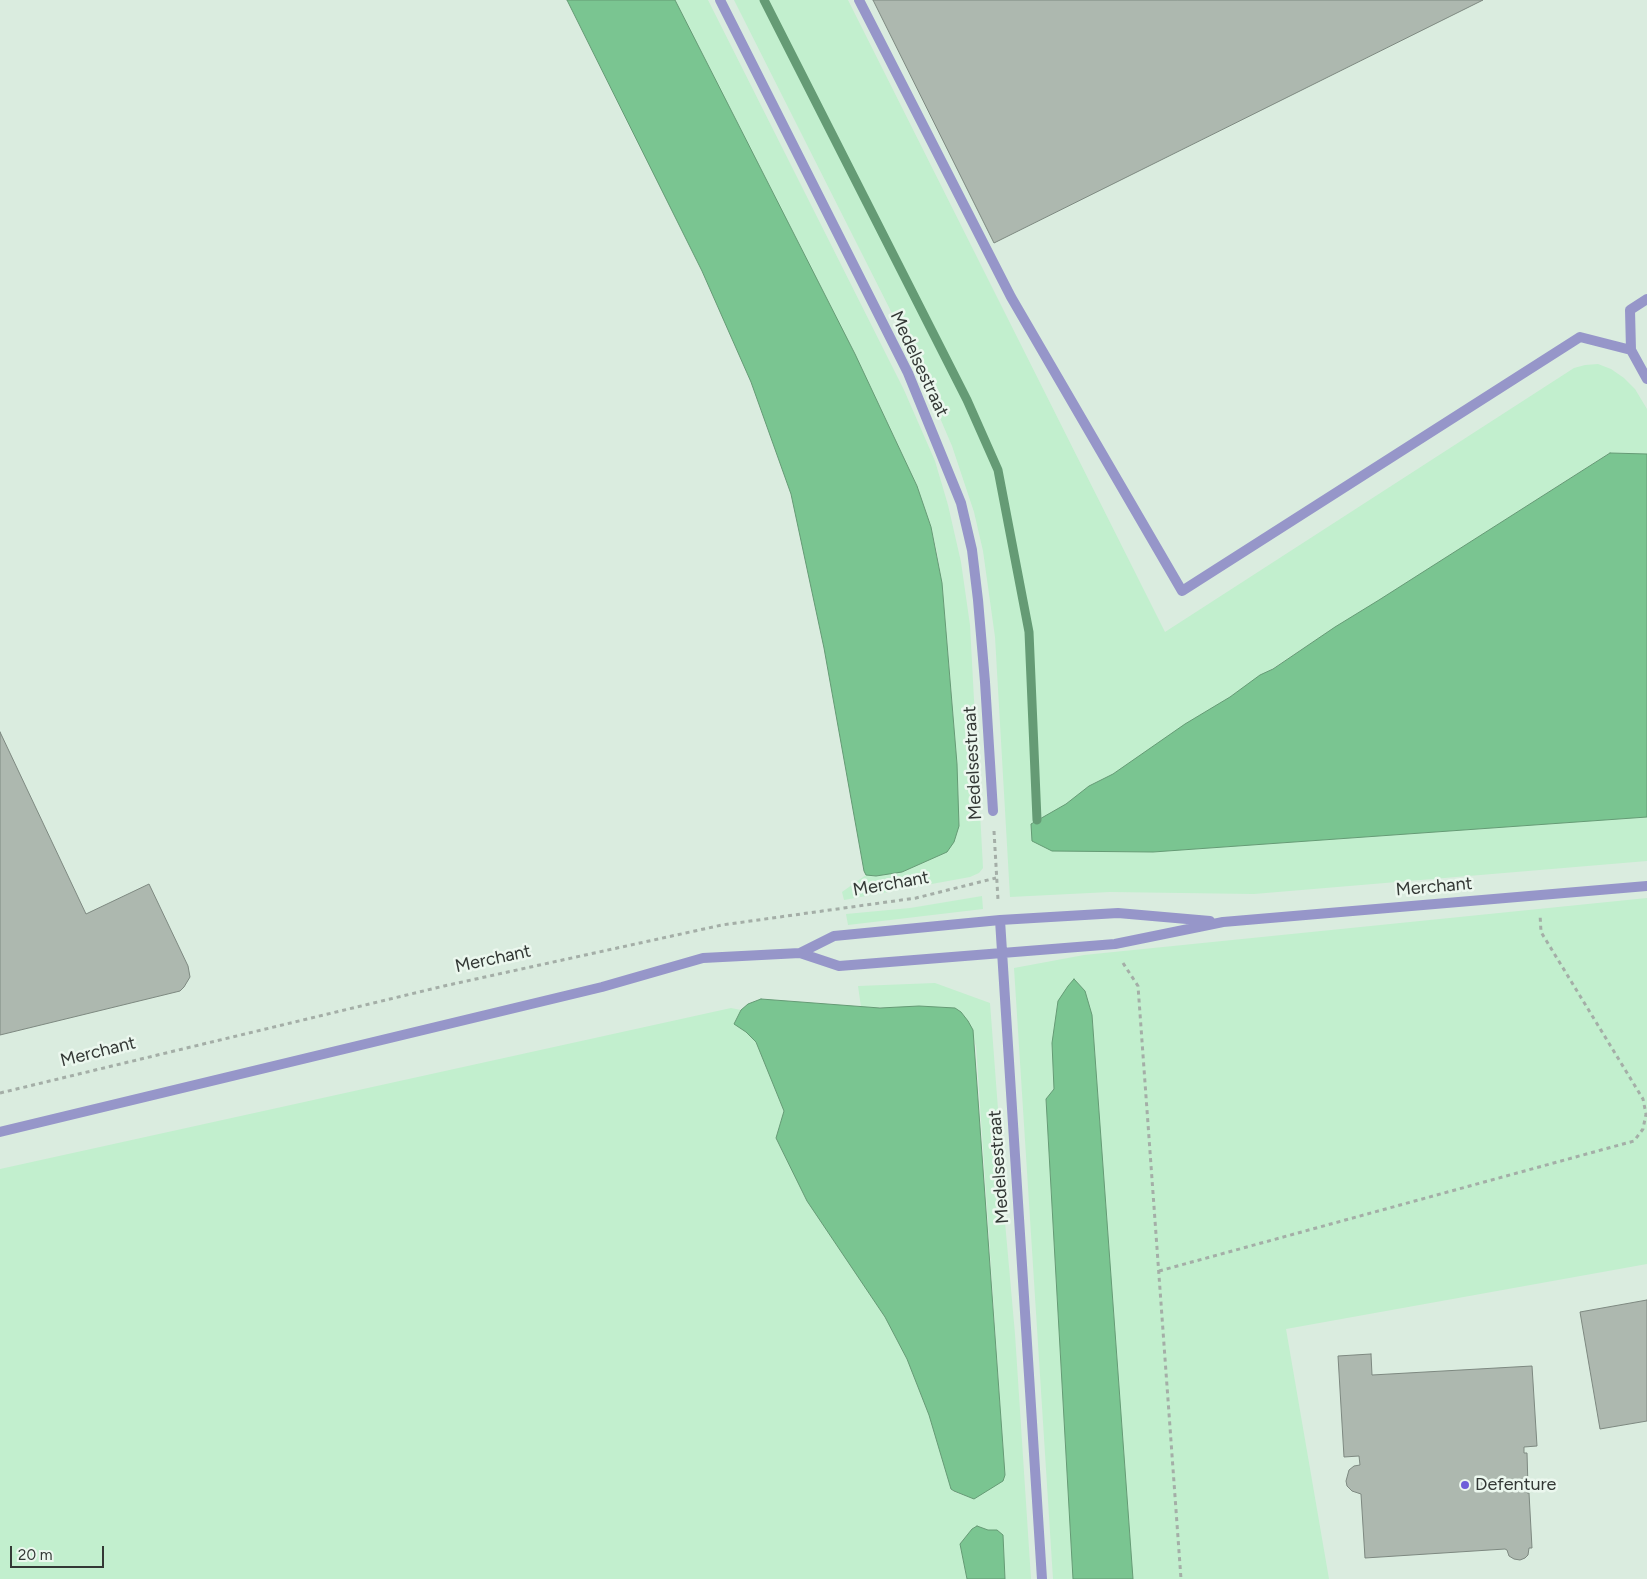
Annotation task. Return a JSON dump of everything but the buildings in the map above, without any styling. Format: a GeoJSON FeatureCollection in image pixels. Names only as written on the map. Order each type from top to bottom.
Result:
{"type":"FeatureCollection","features":[{"type":"Feature","properties":{"kind":"street","name":"Medelsestraat"},"geometry":{"type":"LineString","coordinates":[[720,0],[908,373],[961,503],[972,550],[978,600],[993,811]]}},
{"type":"Feature","properties":{"kind":"street"},"geometry":{"type":"LineString","coordinates":[[859,0],[1011,297],[1182,590],[1580,337],[1632,350]]}},
{"type":"Feature","properties":{"kind":"street"},"geometry":{"type":"LineString","coordinates":[[1647,299],[1630,310],[1632,350],[1647,379]]}},
{"type":"Feature","properties":{"kind":"street","name":"Merchant"},"geometry":{"type":"LineString","coordinates":[[1223,922],[1647,886]]}},
{"type":"Feature","properties":{"kind":"street"},"geometry":{"type":"LineString","coordinates":[[800,953],[834,936],[1000,920],[1118,913],[1223,922]]}},
{"type":"Feature","properties":{"kind":"street","name":"Medelsestraat"},"geometry":{"type":"LineString","coordinates":[[1000,920],[1042,1579]]}},
{"type":"Feature","properties":{"kind":"street"},"geometry":{"type":"LineString","coordinates":[[0,1132],[602,987],[703,958],[800,953],[839,966],[1118,942],[1223,922]]}},
{"type":"Feature","properties":{"kind":"path","name":"Medelsestraat"},"geometry":{"type":"LineString","coordinates":[[993,811],[1000,920]]}},
{"type":"Feature","properties":{"kind":"path","name":"Merchant"},"geometry":{"type":"LineString","coordinates":[[0,1093],[444,986],[722,925],[916,898],[996,878]]}},
{"type":"Feature","properties":{"kind":"path"},"geometry":{"type":"LineString","coordinates":[[1159,1272],[1634,1141],[1643,1128],[1646,1114],[1643,1099],[1542,932],[1538,894]]}},
{"type":"Feature","properties":{"kind":"path"},"geometry":{"type":"LineString","coordinates":[[1118,942],[1121,960],[1138,986],[1181,1579]]}},
{"type":"Feature","properties":{"kind":"shaded area"},"geometry":{"type":"Polygon","coordinates":[[[0,0],[1647,0],[1647,1579],[0,1579],[0,0]]]}},
{"type":"Feature","properties":{"kind":"shaded area"},"geometry":{"type":"Polygon","coordinates":[[[567,0],[675,0],[855,354],[917,486],[931,527],[942,583],[957,764],[959,826],[954,842],[947,852],[902,872],[876,876],[866,875],[864,871],[824,648],[791,494],[751,382],[702,271],[567,0]]]}},
{"type":"Feature","properties":{"kind":"shaded area"},"geometry":{"type":"Polygon","coordinates":[[[675,0],[708,0],[904,390],[935,461],[948,505],[961,562],[970,625],[983,868],[979,873],[970,877],[844,900],[842,892],[866,875],[876,876],[902,872],[947,852],[957,764],[942,583],[937,552],[931,527],[917,486],[855,354],[675,0]]]}},
{"type":"Feature","properties":{"kind":"shaded area"},"geometry":{"type":"Polygon","coordinates":[[[734,0],[848,0],[1165,632],[1574,368],[1598,364],[1611,369],[1635,389],[1647,409],[1647,454],[1609,453],[1335,627],[1113,774],[1089,786],[1066,804],[1031,824],[1052,851],[1153,852],[1647,817],[1647,861],[1254,894],[1110,892],[1010,897],[995,637],[983,551],[974,512],[952,446],[913,355],[734,0]]]}},
{"type":"Feature","properties":{"kind":"shaded area"},"geometry":{"type":"Polygon","coordinates":[[[1610,453],[1647,454],[1647,817],[1153,852],[1052,851],[1032,841],[1031,824],[1066,804],[1089,786],[1113,774],[1260,675],[1273,669],[1335,627],[1610,453]]]}},
{"type":"Feature","properties":{"kind":"shaded area"},"geometry":{"type":"Polygon","coordinates":[[[982,896],[983,909],[848,925],[846,914],[910,908],[982,896]]]}},
{"type":"Feature","properties":{"kind":"shaded area"},"geometry":{"type":"Polygon","coordinates":[[[1647,898],[1647,1264],[1286,1329],[1329,1579],[1133,1579],[1092,1015],[1085,991],[1052,1043],[1054,1089],[1046,1099],[1073,1579],[1053,1579],[1014,968],[1084,955],[1647,898]]]}},
{"type":"Feature","properties":{"kind":"shaded area"},"geometry":{"type":"Polygon","coordinates":[[[1074,979],[1085,991],[1092,1015],[1133,1579],[1073,1579],[1046,1099],[1054,1089],[1052,1043],[1058,1001],[1074,979]]]}},
{"type":"Feature","properties":{"kind":"shaded area"},"geometry":{"type":"Polygon","coordinates":[[[935,983],[990,1003],[1031,1579],[1005,1579],[1003,1535],[997,1530],[988,1530],[977,1526],[972,1529],[960,1544],[967,1579],[0,1579],[0,1169],[731,1008],[741,1010],[735,1024],[756,1042],[784,1111],[776,1138],[807,1201],[885,1317],[907,1359],[929,1415],[951,1489],[954,1492],[974,1499],[1005,1475],[976,1046],[961,1012],[955,1008],[861,1007],[858,986],[935,983]]]}},
{"type":"Feature","properties":{"kind":"shaded area"},"geometry":{"type":"Polygon","coordinates":[[[761,999],[880,1008],[919,1006],[955,1008],[961,1012],[973,1030],[1005,1475],[1003,1481],[974,1499],[951,1489],[929,1415],[907,1359],[885,1317],[807,1201],[776,1138],[784,1111],[756,1042],[734,1024],[741,1010],[748,1004],[761,999]]]}},
{"type":"Feature","properties":{"kind":"shaded area"},"geometry":{"type":"Polygon","coordinates":[[[977,1526],[988,1530],[997,1530],[1003,1535],[1005,1579],[967,1579],[960,1544],[972,1529],[977,1526]]]}},
{"type":"Feature","properties":{"kind":"waterway"},"geometry":{"type":"LineString","coordinates":[[764,0],[967,400],[998,470],[1029,632],[1037,820]]}},
{"type":"Feature","properties":{"kind":"place","name":"Defenture"},"geometry":{"type":"Point","coordinates":[1465,1485]}}]}
